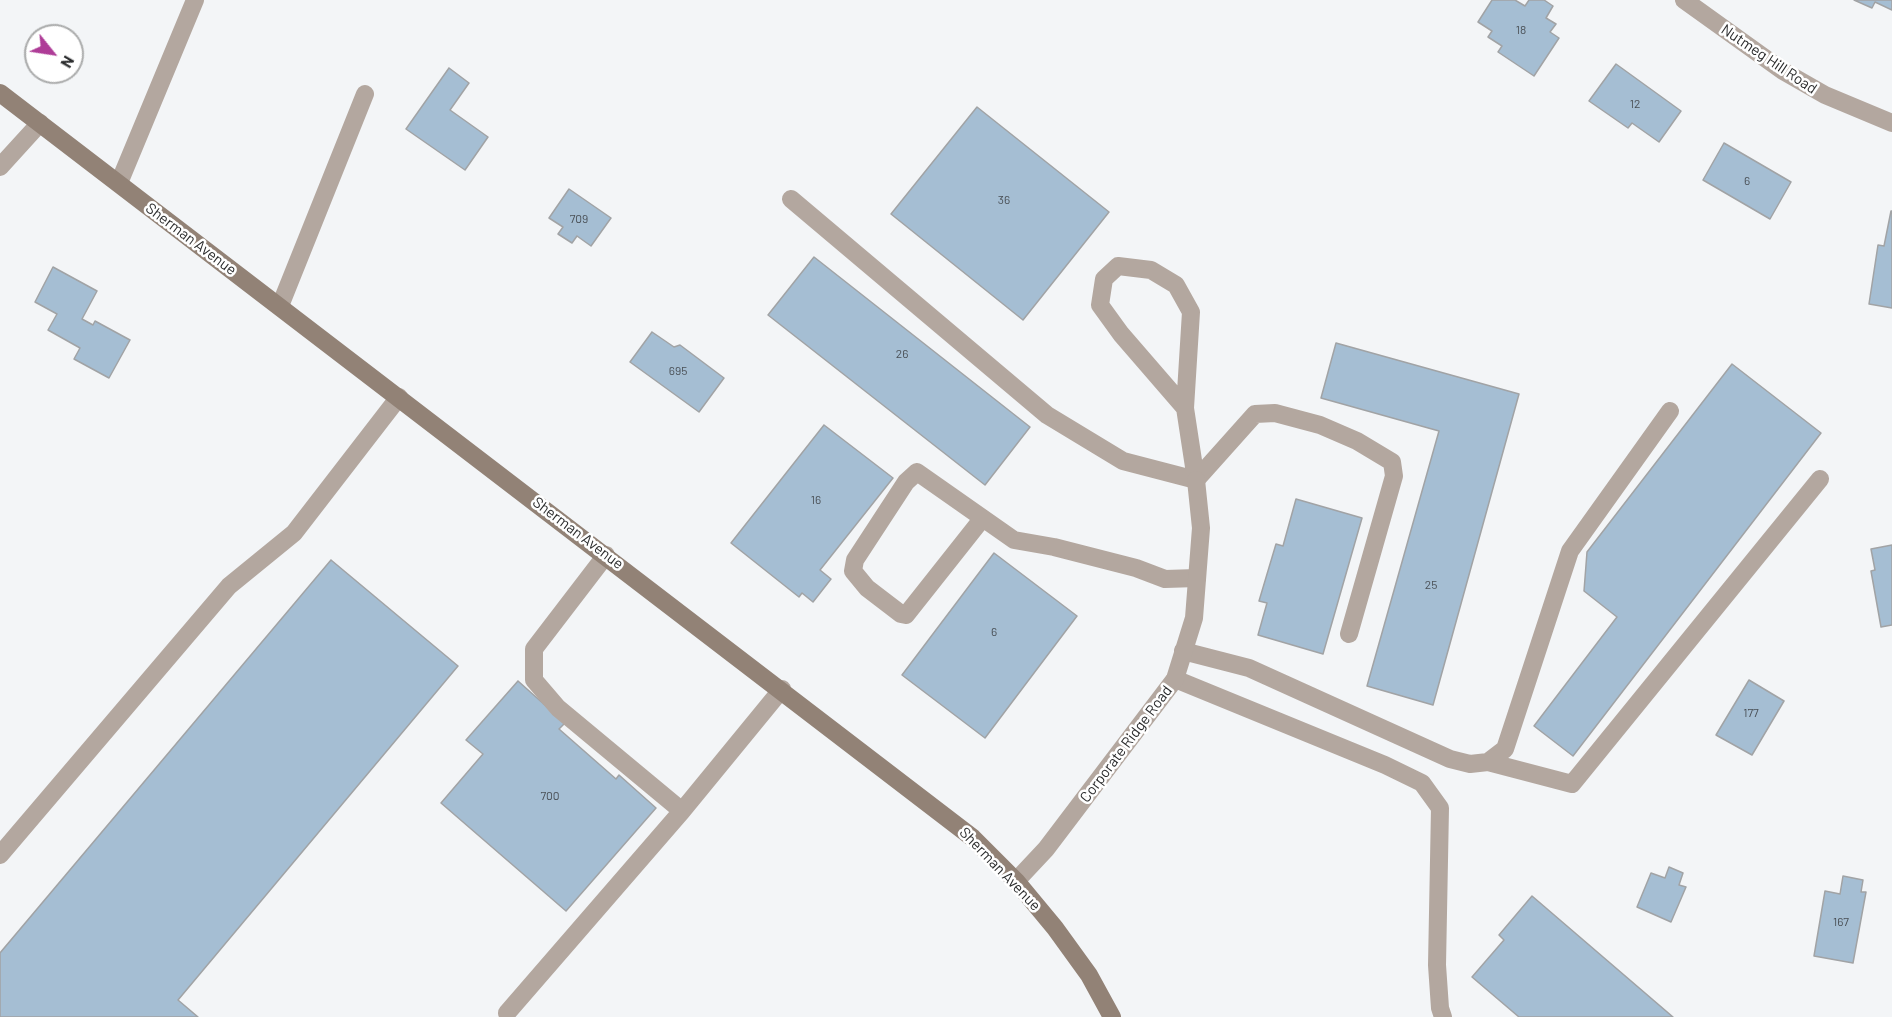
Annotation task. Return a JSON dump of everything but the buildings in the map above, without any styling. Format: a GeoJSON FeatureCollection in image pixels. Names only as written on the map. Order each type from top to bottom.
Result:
{"type":"FeatureCollection","features":[{"type":"Feature","properties":{"kind":"main road","name":"Sherman Avenue"},"geometry":{"type":"LineString","coordinates":[[0,93],[782,688],[974,838],[1016,881],[1055,928],[1089,975],[1112,1017]]}},
{"type":"Feature","properties":{"kind":"street"},"geometry":{"type":"LineString","coordinates":[[119,183],[195,0]]}},
{"type":"Feature","properties":{"kind":"street","name":"Nutmeg Hill Road"},"geometry":{"type":"LineString","coordinates":[[1684,0],[1783,71],[1825,95],[1892,123]]}},
{"type":"Feature","properties":{"kind":"street"},"geometry":{"type":"LineString","coordinates":[[280,306],[365,94]]}},
{"type":"Feature","properties":{"kind":"street"},"geometry":{"type":"LineString","coordinates":[[0,167],[40,123]]}},
{"type":"Feature","properties":{"kind":"street"},"geometry":{"type":"LineString","coordinates":[[791,199],[1047,415],[1123,461],[1196,480],[1255,414],[1275,413],[1320,425],[1357,441],[1392,462],[1394,476],[1350,634]]}},
{"type":"Feature","properties":{"kind":"street","name":"Corporate Ridge Road"},"geometry":{"type":"LineString","coordinates":[[1016,881],[1046,849],[1175,679],[1194,618],[1201,528],[1185,408],[1191,312],[1176,285],[1151,270],[1118,266],[1104,279],[1100,305],[1121,334],[1185,408]]}},
{"type":"Feature","properties":{"kind":"street"},"geometry":{"type":"LineString","coordinates":[[0,855],[229,586],[294,533],[399,397]]}},
{"type":"Feature","properties":{"kind":"street"},"geometry":{"type":"LineString","coordinates":[[1488,762],[1505,749],[1570,551],[1670,411]]}},
{"type":"Feature","properties":{"kind":"street"},"geometry":{"type":"LineString","coordinates":[[982,519],[906,615],[901,614],[867,588],[853,571],[855,560],[906,482],[917,472],[1014,540],[1136,568],[1165,579],[1197,578]]}},
{"type":"Feature","properties":{"kind":"street"},"geometry":{"type":"LineString","coordinates":[[1183,651],[1249,668],[1450,759],[1470,764],[1488,762],[1572,784],[1820,479]]}},
{"type":"Feature","properties":{"kind":"street"},"geometry":{"type":"LineString","coordinates":[[606,555],[534,649],[534,680],[558,708],[682,811]]}},
{"type":"Feature","properties":{"kind":"street"},"geometry":{"type":"LineString","coordinates":[[1175,679],[1385,765],[1422,783],[1440,808],[1437,965],[1440,1008],[1443,1017]]}},
{"type":"Feature","properties":{"kind":"street"},"geometry":{"type":"LineString","coordinates":[[507,1012],[682,811],[782,688]]}}]}
